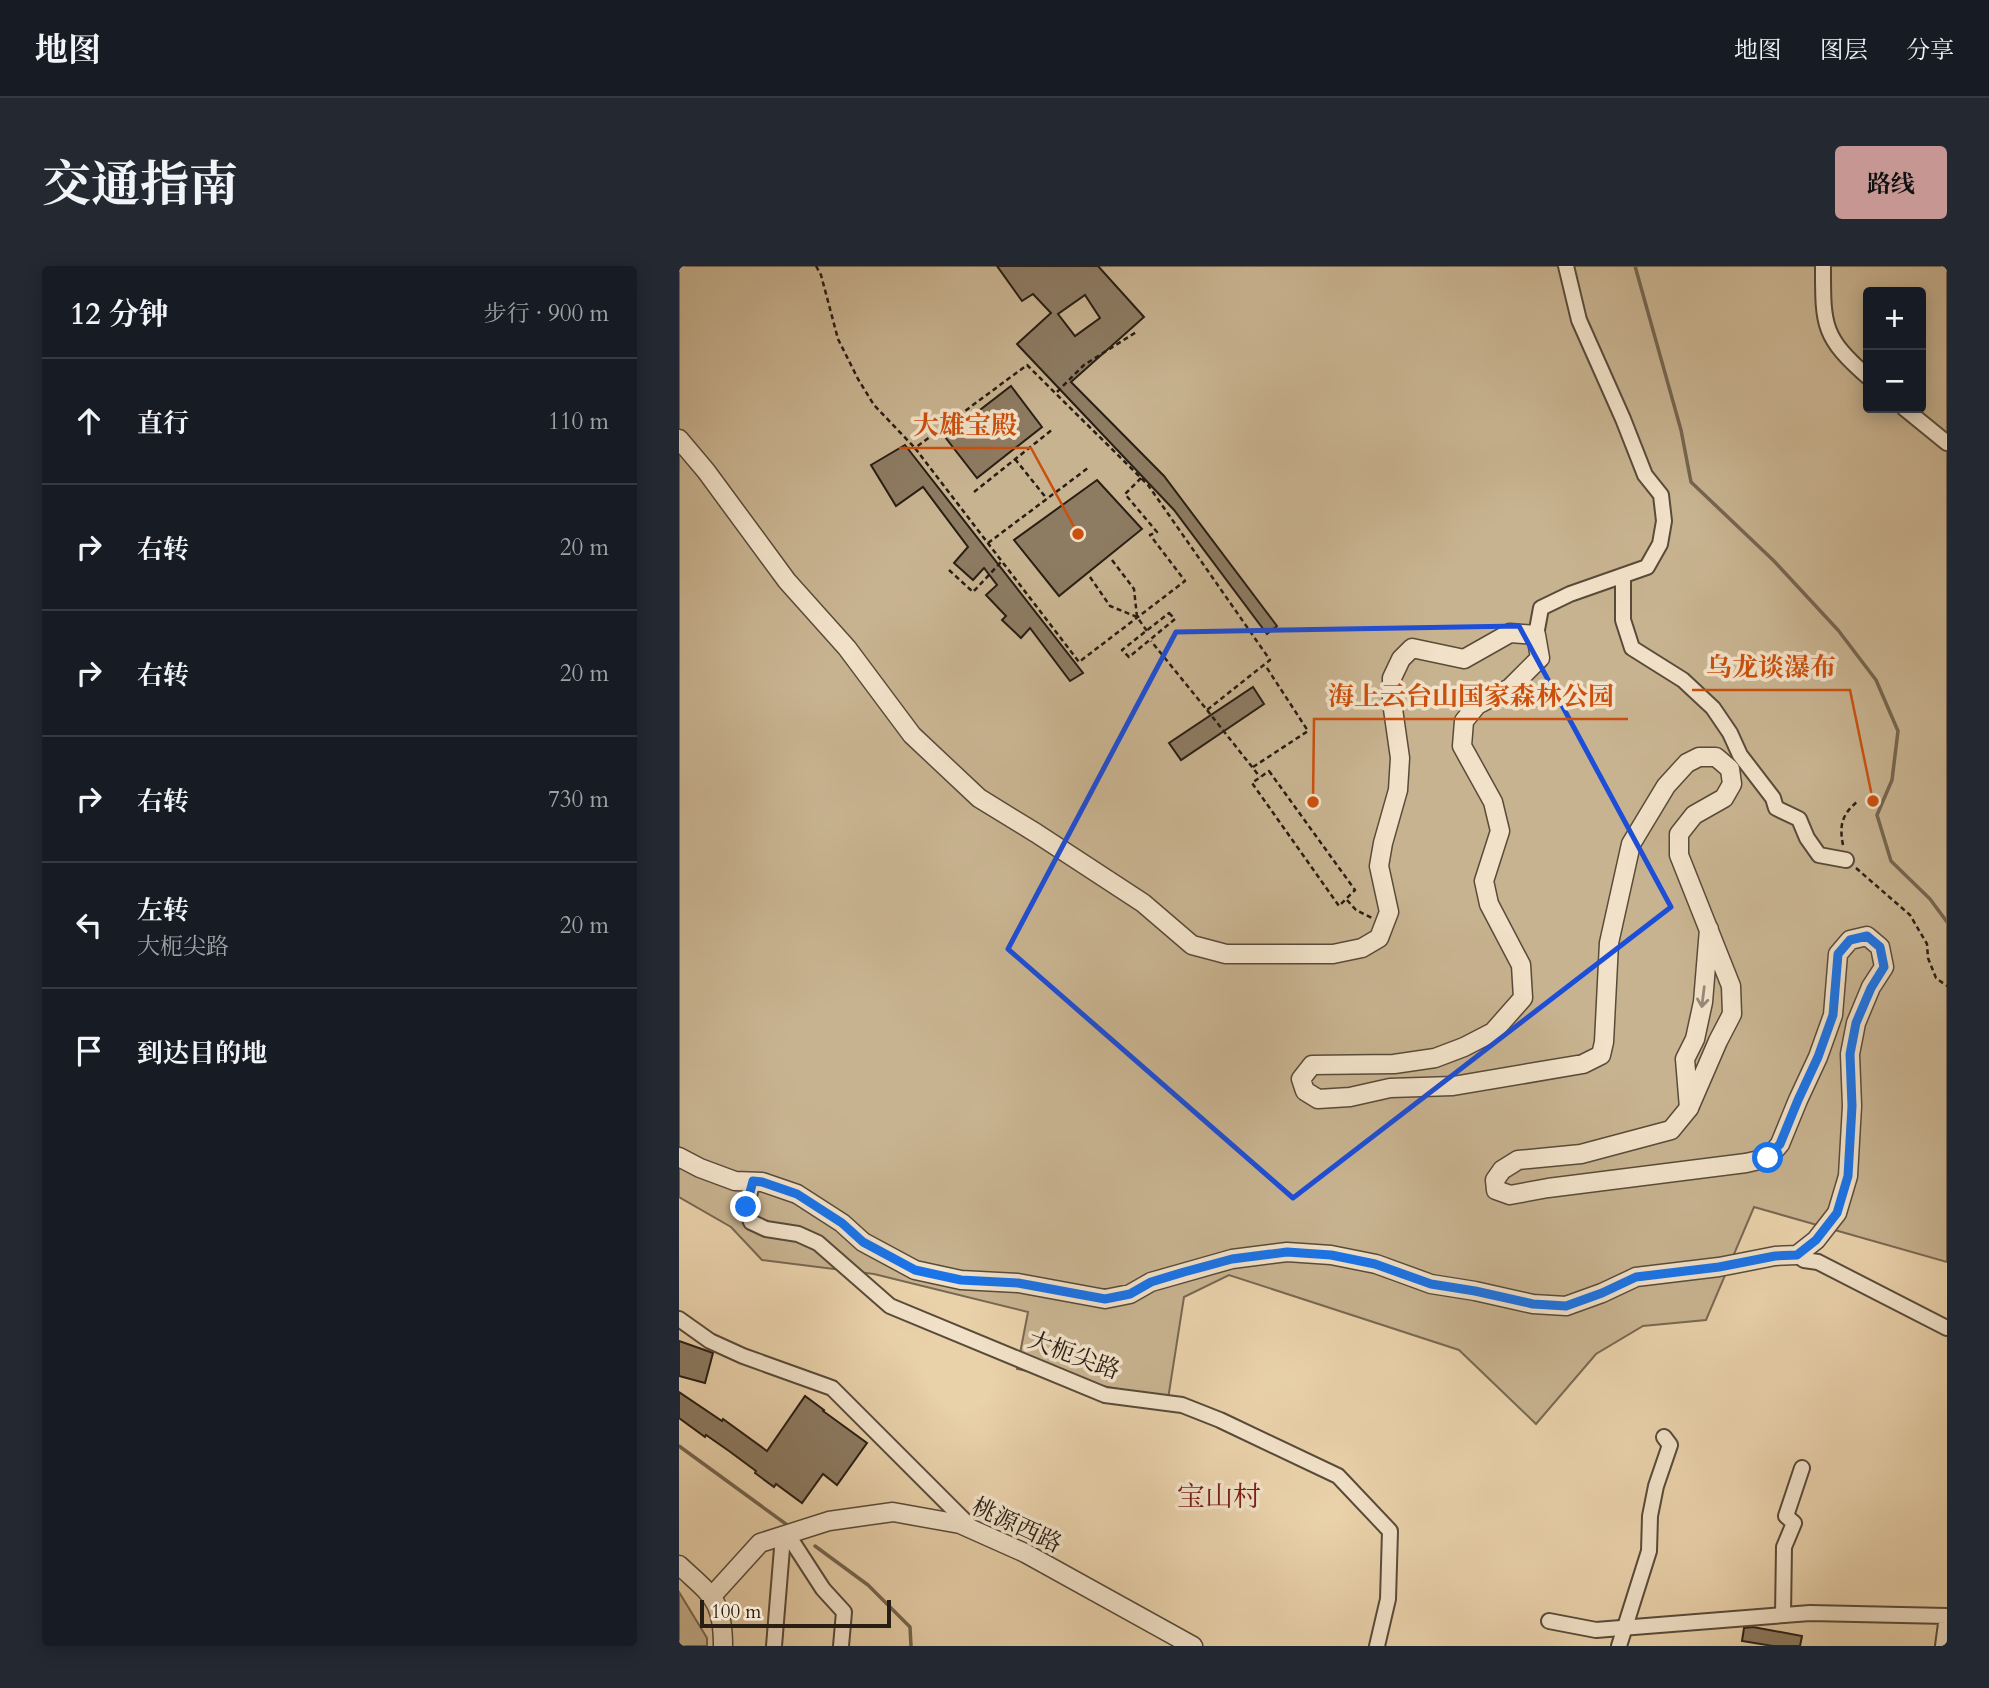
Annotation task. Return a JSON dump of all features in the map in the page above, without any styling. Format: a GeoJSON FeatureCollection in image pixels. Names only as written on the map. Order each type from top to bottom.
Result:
{"type":"FeatureCollection","features":[{"type":"Feature","properties":{"kind":"street"},"geometry":{"type":"LineString","coordinates":[[679,1157],[735,1181],[762,1182],[797,1194],[842,1223],[863,1242],[915,1270],[961,1280],[1018,1283],[1105,1299],[1130,1294],[1151,1282],[1232,1259],[1287,1252],[1375,1264],[1431,1284],[1533,1304],[1566,1306],[1636,1277],[1797,1255],[1816,1240],[1837,1213],[1848,1176],[1852,1106],[1850,1054],[1856,1023],[1871,988],[1884,967],[1880,947],[1867,936],[1850,940],[1838,954],[1833,1015],[1780,1144],[1768,1158],[1510,1195],[1496,1190],[1495,1180],[1502,1170],[1518,1160],[1581,1154],[1671,1130],[1689,1108],[1732,1014],[1731,986],[1679,855],[1679,835],[1694,815],[1724,798],[1732,784],[1730,769],[1716,757],[1699,757],[1687,763],[1666,786],[1631,845],[1609,943],[1601,1055],[1583,1065],[1453,1086],[1390,1088],[1350,1097],[1318,1100],[1305,1091],[1301,1079],[1312,1065],[1394,1065],[1435,1058],[1493,1032],[1523,998],[1521,965],[1489,904],[1484,881],[1500,831],[1493,802],[1462,746],[1464,721],[1477,705],[1510,688],[1540,658],[1536,635],[1541,608],[1570,594],[1647,567],[1660,544],[1664,521],[1661,495],[1646,475],[1579,320],[1566,266]]}},
{"type":"Feature","properties":{"kind":"street"},"geometry":{"type":"LineString","coordinates":[[1823,266],[1823,308],[1827,331],[1844,356],[1863,373]]}},
{"type":"Feature","properties":{"kind":"street"},"geometry":{"type":"LineString","coordinates":[[1910,413],[1947,443]]}},
{"type":"Feature","properties":{"kind":"street"},"geometry":{"type":"LineString","coordinates":[[679,439],[706,471],[787,581],[847,648],[912,735],[979,798],[1143,903],[1192,945],[1226,954],[1333,954],[1362,948],[1379,938],[1389,912],[1379,866],[1398,790],[1400,758],[1392,702],[1392,677],[1401,659],[1412,648],[1464,659],[1510,633],[1536,635]]}},
{"type":"Feature","properties":{"kind":"street"},"geometry":{"type":"LineString","coordinates":[[1623,576],[1623,620],[1632,648],[1683,680],[1713,708],[1730,733],[1740,755],[1773,798],[1776,808],[1799,819],[1807,838],[1819,855],[1846,860]]}},
{"type":"Feature","properties":{"kind":"street"},"geometry":{"type":"LineString","coordinates":[[1689,1108],[1685,1059],[1695,1039],[1703,1002],[1709,929]]}},
{"type":"Feature","properties":{"kind":"street","name":"大枙尖路"},"geometry":{"type":"LineString","coordinates":[[753,1181],[746,1207],[751,1222],[766,1229],[798,1234],[818,1243],[890,1306],[1105,1395],[1182,1405],[1338,1476],[1390,1531],[1388,1599],[1377,1646]]}},
{"type":"Feature","properties":{"kind":"street"},"geometry":{"type":"LineString","coordinates":[[1797,1255],[1804,1260],[1818,1262],[1947,1328]]}},
{"type":"Feature","properties":{"kind":"street"},"geometry":{"type":"LineString","coordinates":[[680,1321],[710,1341],[743,1356],[832,1388],[974,1530]]}},
{"type":"Feature","properties":{"kind":"street"},"geometry":{"type":"LineString","coordinates":[[1619,1646],[1649,1551],[1650,1516],[1656,1486],[1670,1445],[1664,1437]]}},
{"type":"Feature","properties":{"kind":"street"},"geometry":{"type":"LineString","coordinates":[[1783,1615],[1784,1547],[1794,1523],[1786,1516],[1802,1468]]}},
{"type":"Feature","properties":{"kind":"street","name":"桃源西路"},"geometry":{"type":"LineString","coordinates":[[712,1596],[760,1544],[829,1521],[893,1512],[960,1524],[974,1530],[1025,1553],[1193,1646]]}},
{"type":"Feature","properties":{"kind":"street"},"geometry":{"type":"LineString","coordinates":[[774,1646],[785,1535]]}},
{"type":"Feature","properties":{"kind":"street"},"geometry":{"type":"LineString","coordinates":[[785,1535],[844,1612],[841,1646]]}},
{"type":"Feature","properties":{"kind":"street"},"geometry":{"type":"LineString","coordinates":[[679,1565],[712,1596],[720,1612],[723,1646]]}},
{"type":"Feature","properties":{"kind":"street"},"geometry":{"type":"LineString","coordinates":[[1549,1621],[1595,1630],[1810,1613],[1947,1616],[1943,1646]]}},
{"type":"Feature","properties":{"kind":"path"},"geometry":{"type":"LineString","coordinates":[[816,266],[821,275],[838,339],[874,405],[915,448],[1079,662],[1185,580],[1150,535],[1157,532],[1125,494],[1141,478]]}},
{"type":"Feature","properties":{"kind":"path"},"geometry":{"type":"LineString","coordinates":[[1056,393],[1084,365],[1138,331]]}},
{"type":"Feature","properties":{"kind":"path"},"geometry":{"type":"LineString","coordinates":[[915,448],[1027,365],[1148,485],[1270,660],[1207,710]]}},
{"type":"Feature","properties":{"kind":"path"},"geometry":{"type":"LineString","coordinates":[[974,492],[1053,429]]}},
{"type":"Feature","properties":{"kind":"path"},"geometry":{"type":"LineString","coordinates":[[1015,459],[1047,499]]}},
{"type":"Feature","properties":{"kind":"path"},"geometry":{"type":"LineString","coordinates":[[988,543],[1088,468]]}},
{"type":"Feature","properties":{"kind":"path"},"geometry":{"type":"LineString","coordinates":[[1112,560],[1134,589],[1137,617],[1147,631]]}},
{"type":"Feature","properties":{"kind":"path"},"geometry":{"type":"LineString","coordinates":[[949,570],[972,592],[1002,561]]}},
{"type":"Feature","properties":{"kind":"path"},"geometry":{"type":"LineString","coordinates":[[1090,577],[1110,606],[1137,617]]}},
{"type":"Feature","properties":{"kind":"path"},"geometry":{"type":"LineString","coordinates":[[1169,613],[1175,619],[1151,641],[1129,657],[1122,650],[1169,613]]}},
{"type":"Feature","properties":{"kind":"path"},"geometry":{"type":"LineString","coordinates":[[1151,641],[1260,777]]}},
{"type":"Feature","properties":{"kind":"path"},"geometry":{"type":"LineString","coordinates":[[1252,767],[1308,731],[1265,665]]}},
{"type":"Feature","properties":{"kind":"path"},"geometry":{"type":"LineString","coordinates":[[1269,771],[1355,890],[1346,899],[1339,906],[1252,783],[1269,771]]}},
{"type":"Feature","properties":{"kind":"path"},"geometry":{"type":"LineString","coordinates":[[1858,801],[1846,810],[1840,831],[1846,860],[1910,915],[1927,944],[1928,958],[1936,978],[1947,986]]}},
{"type":"Feature","properties":{"kind":"path"},"geometry":{"type":"LineString","coordinates":[[1346,899],[1356,910],[1384,925]]}},
{"type":"Feature","properties":{"kind":"highlighted area"},"geometry":{"type":"Polygon","coordinates":[[[1519,626],[1671,907],[1293,1198],[1008,949],[1176,632],[1519,626]]]}},
{"type":"Feature","properties":{"kind":"shaded area"},"geometry":{"type":"Polygon","coordinates":[[[679,266],[1947,266],[1947,1262],[1754,1207],[1706,1320],[1643,1326],[1596,1354],[1536,1424],[1459,1350],[1229,1275],[1184,1297],[1168,1399],[1017,1369],[1028,1312],[874,1274],[762,1260],[731,1227],[679,1197],[679,266]]]}},
{"type":"Feature","properties":{"kind":"shaded area"},"geometry":{"type":"Polygon","coordinates":[[[679,1592],[707,1638],[707,1646],[679,1646],[679,1592]]]}},
{"type":"Feature","properties":{"kind":"building"},"geometry":{"type":"Polygon","coordinates":[[[997,266],[1098,266],[1144,317],[1071,382],[1164,476],[1277,626],[1267,634],[1174,510],[1017,344],[1051,313],[1033,294],[1022,301],[997,266]],[[1085,295],[1058,314],[1075,336],[1100,318],[1085,295]]]}},
{"type":"Feature","properties":{"kind":"building"},"geometry":{"type":"Polygon","coordinates":[[[1011,386],[1042,427],[977,478],[945,437],[1011,386]]]}},
{"type":"Feature","properties":{"kind":"building"},"geometry":{"type":"Polygon","coordinates":[[[905,445],[1083,673],[1070,681],[1030,628],[1021,638],[1002,620],[1006,616],[986,595],[997,585],[984,568],[973,580],[954,563],[968,547],[923,487],[896,506],[871,465],[905,445]]]}},
{"type":"Feature","properties":{"kind":"building"},"geometry":{"type":"Polygon","coordinates":[[[1097,480],[1142,529],[1059,596],[1014,540],[1097,480]]]}},
{"type":"Feature","properties":{"kind":"building"},"geometry":{"type":"Polygon","coordinates":[[[1253,687],[1264,704],[1181,760],[1169,743],[1253,687]]]}},
{"type":"Feature","properties":{"kind":"building"},"geometry":{"type":"Polygon","coordinates":[[[679,1341],[713,1353],[705,1383],[679,1376],[679,1341]]]}},
{"type":"Feature","properties":{"kind":"building"},"geometry":{"type":"Polygon","coordinates":[[[679,1392],[767,1451],[805,1396],[867,1443],[837,1485],[823,1474],[802,1503],[776,1484],[774,1487],[729,1451],[679,1418],[679,1392]]]}},
{"type":"Feature","properties":{"kind":"building"},"geometry":{"type":"Polygon","coordinates":[[[1753,1627],[1802,1636],[1800,1646],[1773,1646],[1742,1641],[1744,1628],[1753,1627]]]}},
{"type":"Feature","properties":{"kind":"waterway"},"geometry":{"type":"LineString","coordinates":[[1635,266],[1681,430],[1691,482],[1774,561],[1838,630],[1876,680],[1898,731],[1892,780],[1877,815],[1891,861],[1930,899],[1947,922]]}},
{"type":"Feature","properties":{"kind":"waterway"},"geometry":{"type":"LineString","coordinates":[[679,1446],[790,1527]]}},
{"type":"Feature","properties":{"kind":"waterway"},"geometry":{"type":"LineString","coordinates":[[815,1546],[868,1585],[910,1627],[911,1646]]}},
{"type":"Feature","properties":{"kind":"place","name":"大雄宝殿"},"geometry":{"type":"Point","coordinates":[1078,534]}},
{"type":"Feature","properties":{"kind":"place","name":"乌龙谈瀑布"},"geometry":{"type":"Point","coordinates":[1873,801]}},
{"type":"Feature","properties":{"kind":"place","name":"海上云台山国家森林公园"},"geometry":{"type":"Point","coordinates":[1313,802]}},
{"type":"Feature","properties":{"kind":"district","name":"宝山村"},"geometry":{"type":"Point","coordinates":[1219,1496]}},
{"type":"Feature","properties":{"kind":"route"},"geometry":{"type":"LineString","coordinates":[[746,1207],[753,1181],[762,1182],[797,1194],[842,1223],[863,1242],[915,1270],[961,1280],[1018,1283],[1105,1299],[1130,1294],[1151,1282],[1232,1259],[1287,1252],[1331,1255],[1375,1264],[1431,1284],[1533,1304],[1566,1306],[1636,1277],[1797,1255],[1816,1240],[1837,1213],[1848,1176],[1852,1106],[1850,1054],[1856,1023],[1871,988],[1884,967],[1880,947],[1867,936],[1850,940],[1838,954],[1833,1015],[1780,1144],[1768,1158]]}}]}
